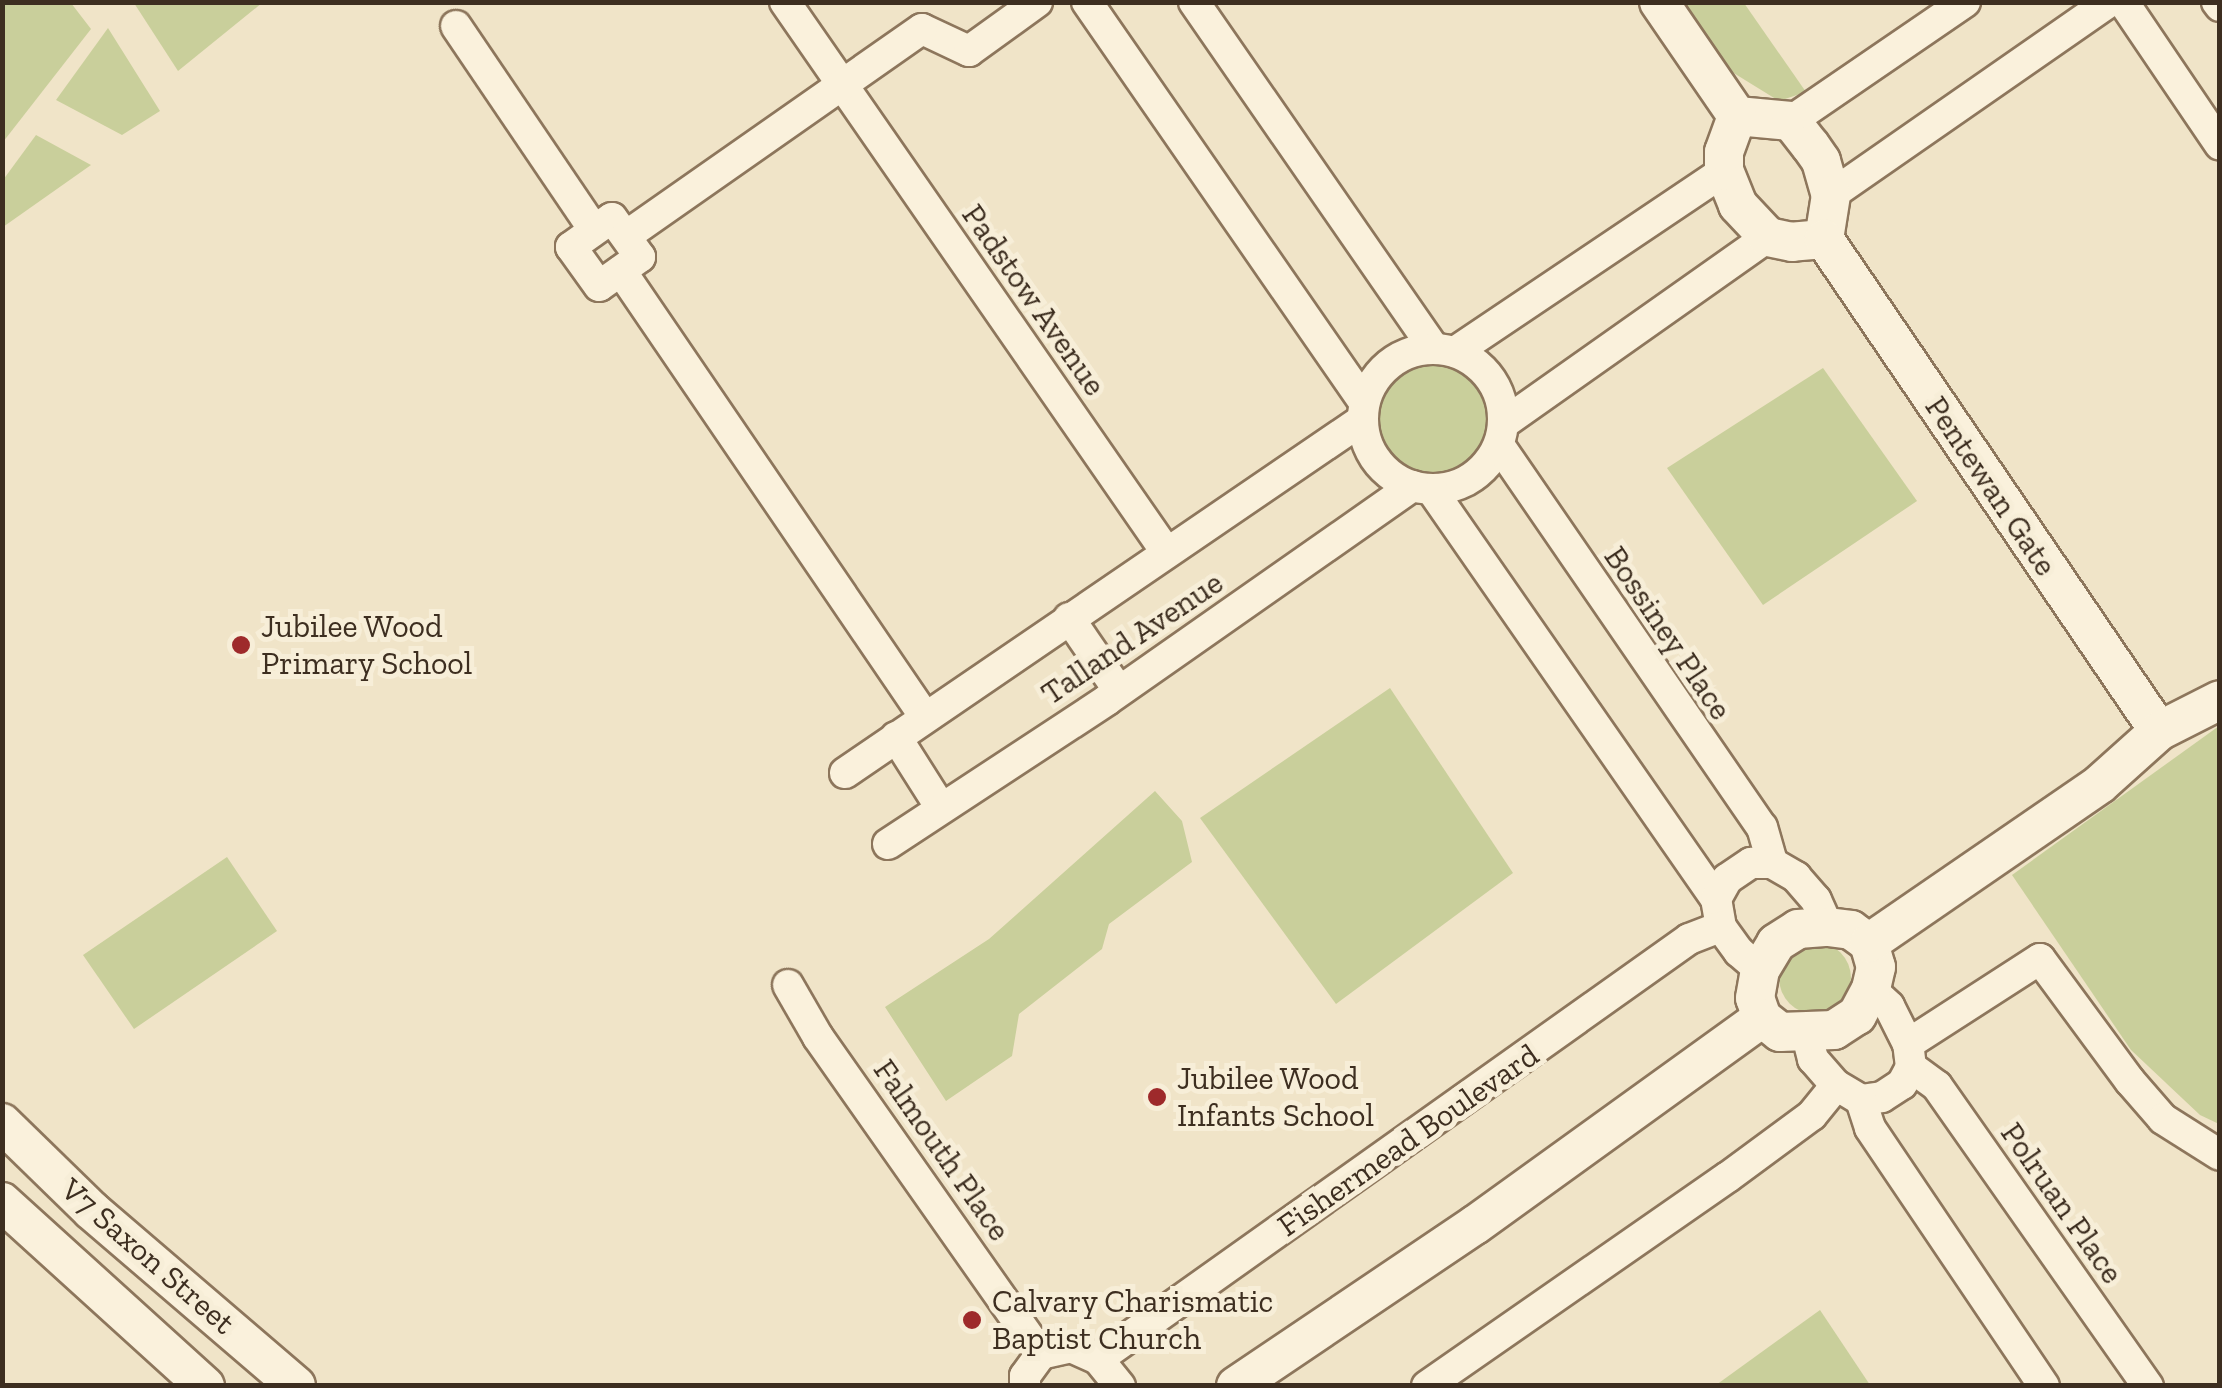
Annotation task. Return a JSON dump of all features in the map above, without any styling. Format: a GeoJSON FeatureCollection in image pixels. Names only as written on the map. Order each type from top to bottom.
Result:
{"type":"FeatureCollection","features":[{"type":"Feature","properties":{"kind":"street","name":"Padstow Avenue"},"geometry":{"type":"LineString","coordinates":[[785,2],[1167,554]]}},
{"type":"Feature","properties":{"kind":"street"},"geometry":{"type":"LineString","coordinates":[[626,236],[844,87],[922,16],[969,51],[1037,2]]}},
{"type":"Feature","properties":{"kind":"street"},"geometry":{"type":"LineString","coordinates":[[1086,2],[1363,411]]}},
{"type":"Feature","properties":{"kind":"street"},"geometry":{"type":"LineString","coordinates":[[1194,2],[1444,350]]}},
{"type":"Feature","properties":{"kind":"street"},"geometry":{"type":"LineString","coordinates":[[1659,2],[1736,116]]}},
{"type":"Feature","properties":{"kind":"street"},"geometry":{"type":"LineString","coordinates":[[1736,116],[1791,121],[1964,2]]}},
{"type":"Feature","properties":{"kind":"street"},"geometry":{"type":"LineString","coordinates":[[1831,195],[2109,2]]}},
{"type":"Feature","properties":{"kind":"street"},"geometry":{"type":"LineString","coordinates":[[2121,3],[2133,2]]}},
{"type":"Feature","properties":{"kind":"street"},"geometry":{"type":"LineString","coordinates":[[2121,3],[2220,145]]}},
{"type":"Feature","properties":{"kind":"street"},"geometry":{"type":"LineString","coordinates":[[456,26],[594,230]]}},
{"type":"Feature","properties":{"kind":"street"},"geometry":{"type":"LineString","coordinates":[[1736,116],[1724,152],[1730,194],[1752,224],[1768,237],[1792,242],[1824,239],[1831,195],[1821,161],[1791,121]]}},
{"type":"Feature","properties":{"kind":"street"},"geometry":{"type":"LineString","coordinates":[[1444,350],[1724,171]]}},
{"type":"Feature","properties":{"kind":"street"},"geometry":{"type":"LineString","coordinates":[[612,218],[640,257],[600,286],[571,247],[594,230],[612,218]]}},
{"type":"Feature","properties":{"kind":"street"},"geometry":{"type":"LineString","coordinates":[[1501,434],[1501,400],[1492,379],[1475,362],[1444,350],[1411,352],[1390,362],[1374,380],[1363,411],[1366,442],[1393,477],[1422,488],[1472,478],[1501,434],[1768,237]]}},
{"type":"Feature","properties":{"kind":"street","name":"Pentewan Gate"},"geometry":{"type":"LineString","coordinates":[[1824,239],[2160,731]]}},
{"type":"Feature","properties":{"kind":"street"},"geometry":{"type":"LineString","coordinates":[[622,271],[925,718]]}},
{"type":"Feature","properties":{"kind":"street","name":"Talland Avenue"},"geometry":{"type":"LineString","coordinates":[[844,772],[1167,554],[1363,411]]}},
{"type":"Feature","properties":{"kind":"street","name":"Bossiney Place"},"geometry":{"type":"LineString","coordinates":[[1501,434],[1762,827],[1772,863]]}},
{"type":"Feature","properties":{"kind":"street"},"geometry":{"type":"LineString","coordinates":[[1422,488],[1718,913],[1739,952],[1760,970]]}},
{"type":"Feature","properties":{"kind":"street","name":"Talland Avenue"},"geometry":{"type":"LineString","coordinates":[[888,844],[1422,488]]}},
{"type":"Feature","properties":{"kind":"street"},"geometry":{"type":"LineString","coordinates":[[1069,618],[1119,691]]}},
{"type":"Feature","properties":{"kind":"street"},"geometry":{"type":"LineString","coordinates":[[1869,944],[2100,784],[2160,731],[2220,700]]}},
{"type":"Feature","properties":{"kind":"street"},"geometry":{"type":"LineString","coordinates":[[896,737],[941,808]]}},
{"type":"Feature","properties":{"kind":"street"},"geometry":{"type":"LineString","coordinates":[[1718,913],[1727,879],[1752,863],[1772,863],[1796,877],[1816,900],[1828,927]]}},
{"type":"Feature","properties":{"kind":"street","name":"Fishermead Boulevard"},"geometry":{"type":"LineString","coordinates":[[1098,1358],[1415,1138],[1689,939],[1718,913]]}},
{"type":"Feature","properties":{"kind":"street"},"geometry":{"type":"LineString","coordinates":[[1828,927],[1851,930],[1869,944],[1876,967],[1872,989],[1858,1015],[1834,1030],[1807,1035],[1780,1032],[1762,1018],[1755,998],[1760,970],[1776,944],[1798,929],[1828,927]]}},
{"type":"Feature","properties":{"kind":"street"},"geometry":{"type":"LineString","coordinates":[[1434,1384],[1812,1115],[1849,1092],[1882,1096],[1902,1084],[1910,1056],[2040,959],[2163,1119],[2220,1155]]}},
{"type":"Feature","properties":{"kind":"street","name":"Falmouth Place"},"geometry":{"type":"LineString","coordinates":[[788,985],[818,1037],[1042,1354]]}},
{"type":"Feature","properties":{"kind":"street","name":"Polruan Place"},"geometry":{"type":"LineString","coordinates":[[1872,989],[1890,1006],[1910,1056],[1937,1086],[2148,1386]]}},
{"type":"Feature","properties":{"kind":"street"},"geometry":{"type":"LineString","coordinates":[[1236,1386],[1475,1226],[1762,1018]]}},
{"type":"Feature","properties":{"kind":"street"},"geometry":{"type":"LineString","coordinates":[[1807,1035],[1813,1059],[1849,1092],[2044,1386]]}},
{"type":"Feature","properties":{"kind":"street","name":"V7 Saxon Street"},"geometry":{"type":"LineString","coordinates":[[2,1123],[91,1210],[296,1386]]}},
{"type":"Feature","properties":{"kind":"street","name":"V7 Saxon Street"},"geometry":{"type":"LineString","coordinates":[[2,1202],[205,1386]]}},
{"type":"Feature","properties":{"kind":"street"},"geometry":{"type":"LineString","coordinates":[[1025,1386],[1025,1376],[1042,1354],[1071,1347],[1098,1358],[1120,1386]]}},
{"type":"Feature","properties":{"kind":"green space"},"geometry":{"type":"Polygon","coordinates":[[[71,3],[91,29],[3,142],[2,6],[71,3]]]}},
{"type":"Feature","properties":{"kind":"green space"},"geometry":{"type":"Polygon","coordinates":[[[134,3],[262,3],[178,71],[134,3]]]}},
{"type":"Feature","properties":{"kind":"green space"},"geometry":{"type":"Polygon","coordinates":[[[1685,3],[1744,3],[1806,92],[1779,101],[1732,72],[1685,3]]]}},
{"type":"Feature","properties":{"kind":"green space"},"geometry":{"type":"Polygon","coordinates":[[[108,28],[160,111],[122,135],[56,100],[108,28]]]}},
{"type":"Feature","properties":{"kind":"green space"},"geometry":{"type":"Polygon","coordinates":[[[36,135],[91,165],[3,227],[3,180],[36,135]]]}},
{"type":"Feature","properties":{"kind":"green space"},"geometry":{"type":"Polygon","coordinates":[[[1436,361],[1458,365],[1477,377],[1489,396],[1493,418],[1489,440],[1477,459],[1458,471],[1436,475],[1414,471],[1395,459],[1383,440],[1379,418],[1383,396],[1395,377],[1414,365],[1436,361]]]}},
{"type":"Feature","properties":{"kind":"green space"},"geometry":{"type":"Polygon","coordinates":[[[1823,368],[1917,501],[1763,605],[1667,468],[1823,368]]]}},
{"type":"Feature","properties":{"kind":"green space"},"geometry":{"type":"Polygon","coordinates":[[[1390,688],[1513,873],[1336,1004],[1200,818],[1390,688]]]}},
{"type":"Feature","properties":{"kind":"green space"},"geometry":{"type":"Polygon","coordinates":[[[2219,726],[2219,1124],[2200,1115],[2131,1050],[2012,875],[2219,726]]]}},
{"type":"Feature","properties":{"kind":"green space"},"geometry":{"type":"Polygon","coordinates":[[[1155,791],[1182,821],[1192,862],[1109,924],[1102,949],[1019,1014],[1012,1056],[946,1101],[885,1007],[989,939],[1155,791]]]}},
{"type":"Feature","properties":{"kind":"green space"},"geometry":{"type":"Polygon","coordinates":[[[227,857],[277,931],[134,1029],[83,955],[227,857]]]}},
{"type":"Feature","properties":{"kind":"green space"},"geometry":{"type":"Polygon","coordinates":[[[1815,942],[1840,953],[1851,978],[1840,1003],[1815,1014],[1790,1003],[1779,978],[1790,953],[1815,942]]]}},
{"type":"Feature","properties":{"kind":"green space"},"geometry":{"type":"Polygon","coordinates":[[[1820,1310],[1870,1385],[1716,1385],[1820,1310]]]}},
{"type":"Feature","properties":{"kind":"place","name":"Jubilee Wood Primary School"},"geometry":{"type":"Point","coordinates":[241,645]}},
{"type":"Feature","properties":{"kind":"place","name":"Jubilee Wood Infants School"},"geometry":{"type":"Point","coordinates":[1157,1097]}},
{"type":"Feature","properties":{"kind":"place","name":"Calvary Charismatic Baptist Church"},"geometry":{"type":"Point","coordinates":[972,1320]}}]}
